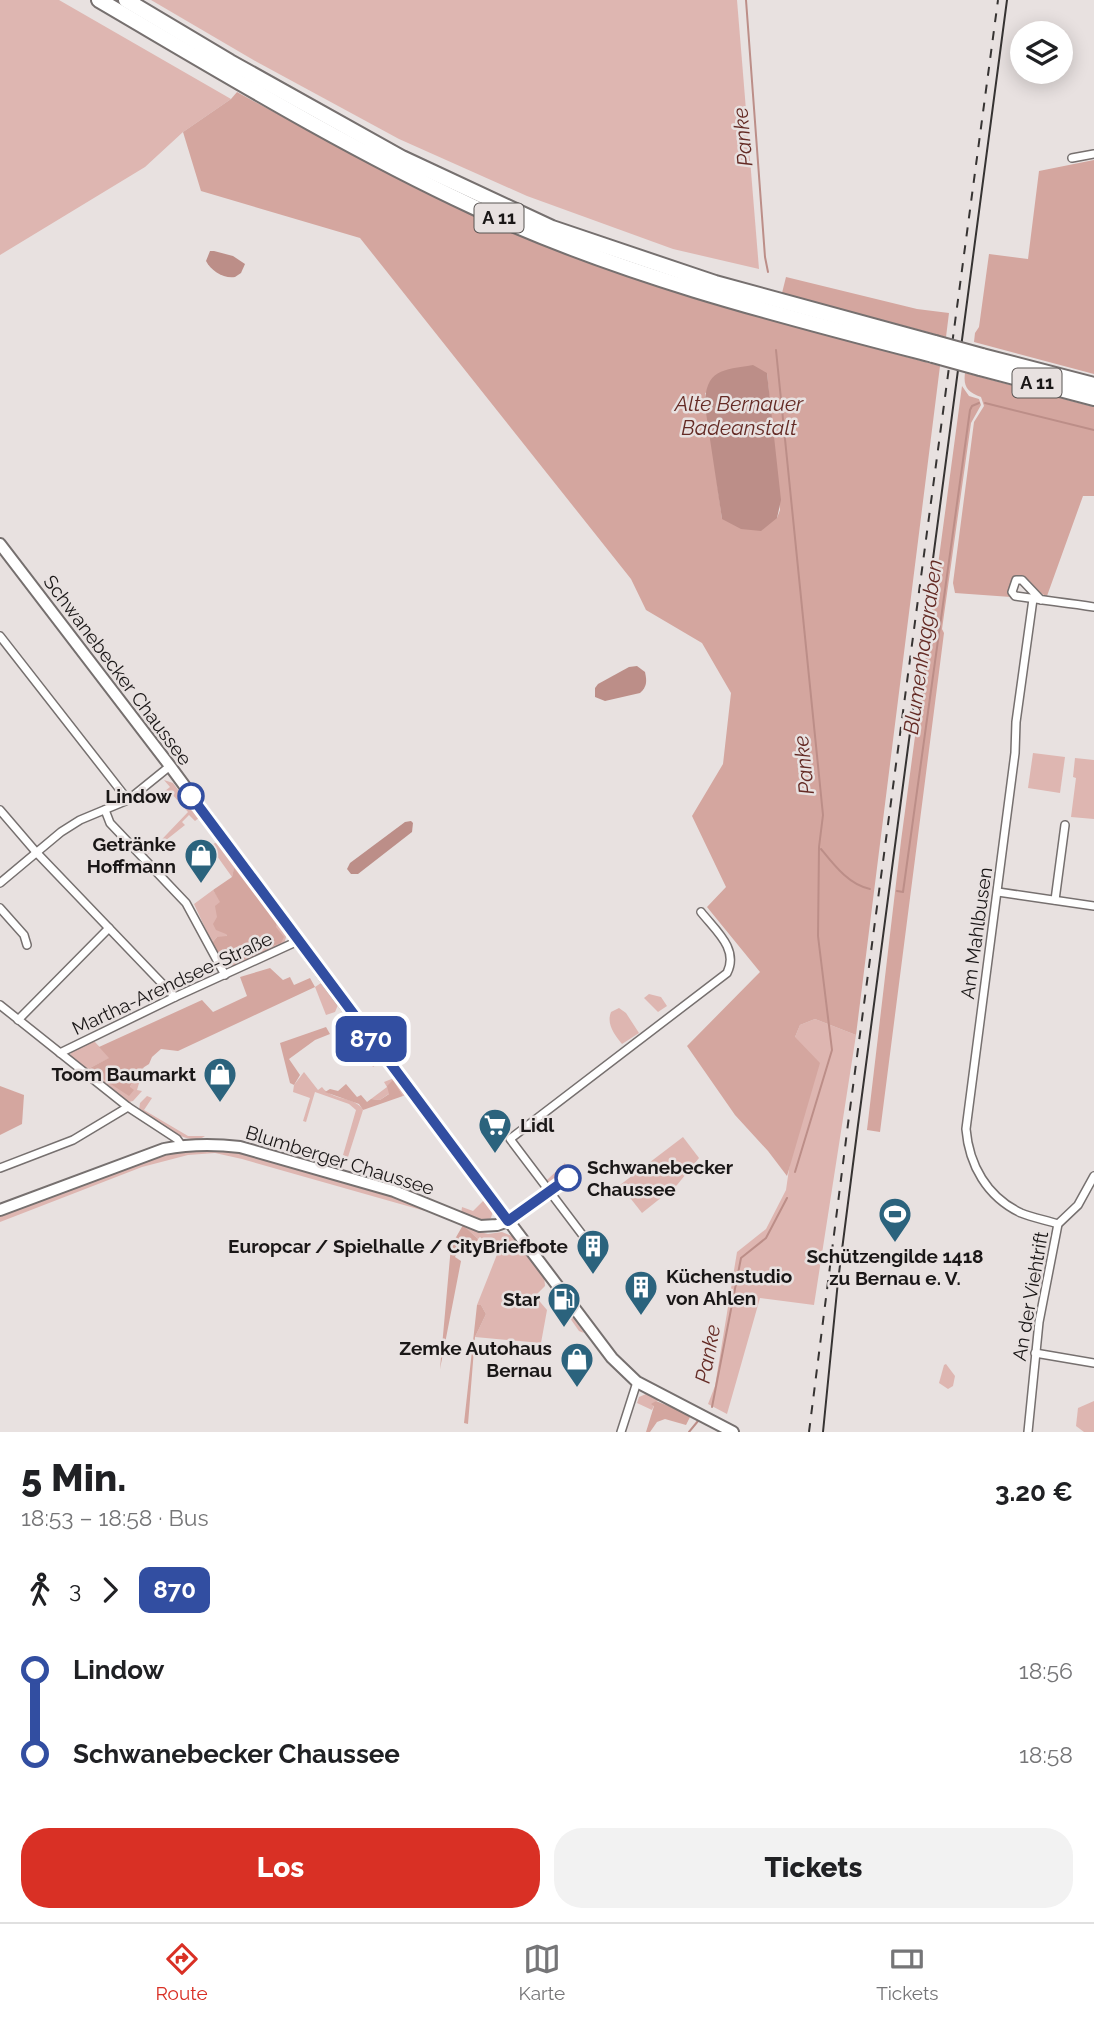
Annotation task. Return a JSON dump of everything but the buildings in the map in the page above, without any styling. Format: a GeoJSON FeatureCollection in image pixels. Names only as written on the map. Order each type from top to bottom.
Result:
{"type":"FeatureCollection","features":[{"type":"Feature","properties":{"kind":"highway","name":"A 11"},"geometry":{"type":"LineString","coordinates":[[99,0],[260,94],[398,170],[475,208],[554,241],[681,286],[934,349]]}},
{"type":"Feature","properties":{"kind":"highway","name":"A 11"},"geometry":{"type":"LineString","coordinates":[[126,0],[230,62],[402,158],[552,228],[715,283],[1094,398]]}},
{"type":"Feature","properties":{"kind":"highway","name":"A 11"},"geometry":{"type":"LineString","coordinates":[[981,362],[1094,385]]}},
{"type":"Feature","properties":{"kind":"main road","name":"Schwanebecker Chaussee"},"geometry":{"type":"LineString","coordinates":[[0,544],[170,766],[611,1358],[637,1382],[733,1432]]}},
{"type":"Feature","properties":{"kind":"main road","name":"Blumberger Chaussee"},"geometry":{"type":"LineString","coordinates":[[0,1210],[164,1149],[219,1144],[240,1147],[394,1191],[480,1226],[508,1221]]}},
{"type":"Feature","properties":{"kind":"street"},"geometry":{"type":"LineString","coordinates":[[1072,158],[1094,154]]}},
{"type":"Feature","properties":{"kind":"street","name":"Am Mahlbusen"},"geometry":{"type":"LineString","coordinates":[[1058,1224],[1021,1213],[993,1194],[975,1168],[968,1149],[966,1125],[998,892],[1019,697],[1037,599],[1094,607]]}},
{"type":"Feature","properties":{"kind":"street"},"geometry":{"type":"LineString","coordinates":[[0,636],[128,800]]}},
{"type":"Feature","properties":{"kind":"street"},"geometry":{"type":"LineString","coordinates":[[0,883],[71,825],[128,800],[170,766]]}},
{"type":"Feature","properties":{"kind":"street"},"geometry":{"type":"LineString","coordinates":[[0,810],[36,852],[175,997]]}},
{"type":"Feature","properties":{"kind":"street"},"geometry":{"type":"LineString","coordinates":[[105,810],[110,823],[191,910],[225,975]]}},
{"type":"Feature","properties":{"kind":"street"},"geometry":{"type":"LineString","coordinates":[[1055,900],[1065,825]]}},
{"type":"Feature","properties":{"kind":"street"},"geometry":{"type":"LineString","coordinates":[[998,892],[1094,905]]}},
{"type":"Feature","properties":{"kind":"street"},"geometry":{"type":"LineString","coordinates":[[0,908],[24,935],[27,945]]}},
{"type":"Feature","properties":{"kind":"street"},"geometry":{"type":"LineString","coordinates":[[584,1237],[510,1139],[727,973],[732,963],[732,952],[701,912]]}},
{"type":"Feature","properties":{"kind":"street"},"geometry":{"type":"LineString","coordinates":[[18,1020],[109,928]]}},
{"type":"Feature","properties":{"kind":"street","name":"Martha-Arendsee-Straße"},"geometry":{"type":"LineString","coordinates":[[60,1053],[298,941]]}},
{"type":"Feature","properties":{"kind":"street"},"geometry":{"type":"LineString","coordinates":[[0,1005],[128,1107],[177,1139],[182,1146]]}},
{"type":"Feature","properties":{"kind":"street"},"geometry":{"type":"LineString","coordinates":[[0,1168],[73,1140],[128,1107]]}},
{"type":"Feature","properties":{"kind":"street","name":"An der Viehtrift"},"geometry":{"type":"LineString","coordinates":[[1028,1432],[1035,1353],[1058,1224],[1078,1205],[1094,1177]]}},
{"type":"Feature","properties":{"kind":"street"},"geometry":{"type":"LineString","coordinates":[[508,1221],[549,1192]]}},
{"type":"Feature","properties":{"kind":"street"},"geometry":{"type":"LineString","coordinates":[[1035,1353],[1094,1363]]}},
{"type":"Feature","properties":{"kind":"street"},"geometry":{"type":"LineString","coordinates":[[621,1432],[637,1382]]}},
{"type":"Feature","properties":{"kind":"shaded area"},"geometry":{"type":"Polygon","coordinates":[[[0,0],[59,0],[231,99],[183,132],[145,167],[0,255],[0,0]]]}},
{"type":"Feature","properties":{"kind":"shaded area"},"geometry":{"type":"Polygon","coordinates":[[[151,0],[737,0],[759,269],[673,249],[527,196],[399,139],[257,62],[151,0]]]}},
{"type":"Feature","properties":{"kind":"shaded area"},"geometry":{"type":"Polygon","coordinates":[[[237,92],[430,193],[550,247],[646,282],[743,312],[940,366],[856,1035],[815,1019],[800,1025],[795,1037],[820,1063],[787,1176],[735,1115],[687,1046],[760,972],[707,907],[726,887],[692,816],[723,764],[731,693],[702,643],[646,610],[631,579],[360,238],[201,191],[183,132],[237,92]],[[767,373],[705,393],[722,519],[777,518],[780,510],[767,373]]]}},
{"type":"Feature","properties":{"kind":"shaded area"},"geometry":{"type":"Polygon","coordinates":[[[1094,160],[1094,374],[974,342],[979,327],[989,254],[1028,259],[1039,171],[1094,160]]]}},
{"type":"Feature","properties":{"kind":"shaded area"},"geometry":{"type":"Polygon","coordinates":[[[786,277],[917,309],[949,313],[946,337],[782,293],[786,277]]]}},
{"type":"Feature","properties":{"kind":"shaded area"},"geometry":{"type":"Polygon","coordinates":[[[965,373],[1094,407],[1094,496],[1083,496],[1047,596],[1020,575],[1011,584],[1011,597],[955,593],[953,583],[974,422],[984,406],[981,397],[967,388],[965,373]]]}},
{"type":"Feature","properties":{"kind":"shaded area"},"geometry":{"type":"Polygon","coordinates":[[[962,386],[969,396],[979,399],[981,405],[971,423],[942,629],[944,633],[880,1132],[867,1130],[901,841],[962,386]]]}},
{"type":"Feature","properties":{"kind":"shaded area"},"geometry":{"type":"Polygon","coordinates":[[[1033,753],[1065,757],[1060,793],[1028,788],[1033,753]]]}},
{"type":"Feature","properties":{"kind":"shaded area"},"geometry":{"type":"Polygon","coordinates":[[[1075,758],[1094,760],[1094,819],[1071,817],[1076,778],[1073,777],[1075,758]]]}},
{"type":"Feature","properties":{"kind":"shaded area"},"geometry":{"type":"Polygon","coordinates":[[[164,780],[173,783],[192,811],[195,810],[200,817],[195,821],[189,815],[182,822],[185,825],[146,856],[188,812],[171,793],[169,795],[165,791],[170,787],[164,780]]]}},
{"type":"Feature","properties":{"kind":"shaded area"},"geometry":{"type":"Polygon","coordinates":[[[215,843],[221,844],[287,934],[284,944],[234,968],[221,959],[239,957],[253,950],[271,935],[277,922],[234,869],[232,877],[212,849],[207,851],[206,849],[215,843]]]}},
{"type":"Feature","properties":{"kind":"shaded area"},"geometry":{"type":"Polygon","coordinates":[[[234,868],[277,922],[276,927],[284,937],[281,943],[264,949],[260,946],[253,955],[233,963],[221,959],[212,943],[217,937],[227,936],[216,930],[213,924],[217,917],[215,906],[220,902],[213,890],[232,877],[234,868]]]}},
{"type":"Feature","properties":{"kind":"shaded area"},"geometry":{"type":"Polygon","coordinates":[[[213,890],[221,902],[227,937],[217,937],[212,943],[194,904],[213,890]]]}},
{"type":"Feature","properties":{"kind":"shaded area"},"geometry":{"type":"Polygon","coordinates":[[[270,968],[283,980],[290,977],[294,985],[310,978],[315,987],[178,1051],[161,1049],[149,1064],[138,1071],[130,1087],[134,1090],[129,1096],[88,1069],[109,1058],[99,1047],[202,1000],[213,1012],[247,996],[240,977],[270,968]]]}},
{"type":"Feature","properties":{"kind":"shaded area"},"geometry":{"type":"Polygon","coordinates":[[[321,983],[338,1005],[335,1012],[326,1015],[315,987],[321,983]]]}},
{"type":"Feature","properties":{"kind":"shaded area"},"geometry":{"type":"Polygon","coordinates":[[[649,994],[661,997],[667,1006],[658,1012],[644,998],[649,994]]]}},
{"type":"Feature","properties":{"kind":"shaded area"},"geometry":{"type":"Polygon","coordinates":[[[619,1008],[626,1013],[639,1033],[622,1044],[610,1021],[611,1012],[619,1008]]]}},
{"type":"Feature","properties":{"kind":"shaded area"},"geometry":{"type":"Polygon","coordinates":[[[815,1019],[856,1035],[814,1305],[760,1298],[727,1414],[708,1404],[715,1386],[737,1252],[766,1229],[786,1190],[790,1162],[795,1037],[800,1025],[815,1019]]]}},
{"type":"Feature","properties":{"kind":"shaded area"},"geometry":{"type":"Polygon","coordinates":[[[347,1021],[380,1062],[373,1067],[375,1062],[353,1031],[349,1033],[342,1027],[342,1023],[347,1021]]]}},
{"type":"Feature","properties":{"kind":"shaded area"},"geometry":{"type":"Polygon","coordinates":[[[326,1027],[330,1034],[315,1040],[289,1059],[300,1075],[294,1085],[290,1083],[280,1043],[326,1027]]]}},
{"type":"Feature","properties":{"kind":"shaded area"},"geometry":{"type":"Polygon","coordinates":[[[94,1041],[110,1058],[88,1069],[130,1087],[138,1071],[144,1066],[137,1090],[142,1091],[133,1101],[125,1103],[69,1057],[72,1051],[94,1041]]]}},
{"type":"Feature","properties":{"kind":"shaded area"},"geometry":{"type":"Polygon","coordinates":[[[304,1072],[318,1090],[322,1087],[332,1095],[355,1102],[363,1110],[348,1157],[343,1155],[356,1110],[349,1104],[315,1092],[306,1122],[303,1121],[310,1098],[293,1092],[294,1085],[304,1072]]]}},
{"type":"Feature","properties":{"kind":"shaded area"},"geometry":{"type":"Polygon","coordinates":[[[394,1078],[406,1095],[403,1096],[393,1081],[390,1093],[380,1100],[371,1099],[387,1087],[384,1082],[394,1078]]]}},
{"type":"Feature","properties":{"kind":"shaded area"},"geometry":{"type":"Polygon","coordinates":[[[393,1080],[403,1096],[363,1110],[359,1104],[325,1092],[330,1089],[338,1091],[346,1084],[357,1097],[361,1095],[367,1102],[371,1099],[380,1100],[389,1094],[387,1086],[393,1080]]]}},
{"type":"Feature","properties":{"kind":"shaded area"},"geometry":{"type":"Polygon","coordinates":[[[0,1086],[24,1095],[22,1124],[0,1135],[0,1086]]]}},
{"type":"Feature","properties":{"kind":"shaded area"},"geometry":{"type":"Polygon","coordinates":[[[147,1096],[152,1098],[144,1110],[188,1136],[205,1136],[190,1139],[162,1126],[139,1110],[140,1103],[147,1096]]]}},
{"type":"Feature","properties":{"kind":"shaded area"},"geometry":{"type":"Polygon","coordinates":[[[683,1137],[699,1158],[677,1185],[642,1213],[620,1185],[683,1137]]]}},
{"type":"Feature","properties":{"kind":"shaded area"},"geometry":{"type":"Polygon","coordinates":[[[205,1148],[252,1154],[302,1170],[303,1167],[428,1207],[425,1211],[215,1153],[188,1155],[142,1167],[0,1222],[0,1215],[161,1154],[205,1148]]]}},
{"type":"Feature","properties":{"kind":"shaded area"},"geometry":{"type":"Polygon","coordinates":[[[565,1163],[567,1174],[552,1187],[547,1180],[565,1163]]]}},
{"type":"Feature","properties":{"kind":"shaded area"},"geometry":{"type":"Polygon","coordinates":[[[486,1198],[493,1211],[491,1218],[472,1219],[461,1214],[462,1207],[473,1211],[486,1198]]]}},
{"type":"Feature","properties":{"kind":"shaded area"},"geometry":{"type":"Polygon","coordinates":[[[463,1225],[488,1234],[502,1232],[512,1236],[544,1275],[545,1286],[535,1296],[547,1310],[541,1343],[475,1337],[486,1314],[481,1305],[477,1305],[498,1252],[463,1225]]]}},
{"type":"Feature","properties":{"kind":"shaded area"},"geometry":{"type":"Polygon","coordinates":[[[463,1225],[478,1239],[471,1256],[463,1245],[460,1245],[455,1257],[461,1261],[440,1369],[451,1246],[463,1225]]]}},
{"type":"Feature","properties":{"kind":"shaded area"},"geometry":{"type":"Polygon","coordinates":[[[551,1294],[557,1295],[584,1333],[579,1331],[565,1311],[549,1300],[551,1294]]]}},
{"type":"Feature","properties":{"kind":"shaded area"},"geometry":{"type":"Polygon","coordinates":[[[477,1305],[481,1305],[486,1314],[475,1337],[468,1424],[464,1423],[477,1305]]]}},
{"type":"Feature","properties":{"kind":"shaded area"},"geometry":{"type":"Polygon","coordinates":[[[946,1364],[955,1376],[953,1386],[948,1389],[939,1383],[946,1364]]]}},
{"type":"Feature","properties":{"kind":"shaded area"},"geometry":{"type":"Polygon","coordinates":[[[646,1394],[660,1401],[656,1401],[652,1410],[637,1403],[639,1397],[646,1394]]]}},
{"type":"Feature","properties":{"kind":"shaded area"},"geometry":{"type":"Polygon","coordinates":[[[656,1401],[691,1415],[686,1425],[665,1419],[657,1422],[650,1432],[646,1432],[654,1406],[651,1404],[656,1401]]]}},
{"type":"Feature","properties":{"kind":"shaded area"},"geometry":{"type":"Polygon","coordinates":[[[1094,1401],[1094,1432],[1084,1432],[1076,1426],[1078,1408],[1094,1401]]]}},
{"type":"Feature","properties":{"kind":"water"},"geometry":{"type":"Polygon","coordinates":[[[210,251],[233,256],[245,264],[241,273],[231,277],[214,271],[206,261],[210,251]]]}},
{"type":"Feature","properties":{"kind":"water","name":"Alte Bernauer Badeanstalt"},"geometry":{"type":"Polygon","coordinates":[[[753,365],[767,373],[781,500],[777,518],[761,531],[741,529],[722,519],[705,406],[708,385],[712,378],[725,370],[753,365]]]}},
{"type":"Feature","properties":{"kind":"water"},"geometry":{"type":"Polygon","coordinates":[[[637,666],[645,672],[646,678],[640,693],[605,701],[595,697],[598,684],[629,667],[637,666]]]}},
{"type":"Feature","properties":{"kind":"water"},"geometry":{"type":"Polygon","coordinates":[[[411,821],[412,832],[358,874],[351,874],[347,869],[350,863],[405,822],[411,821]]]}},
{"type":"Feature","properties":{"kind":"waterway","name":"Panke"},"geometry":{"type":"LineString","coordinates":[[746,0],[768,272]]}},
{"type":"Feature","properties":{"kind":"waterway","name":"Panke"},"geometry":{"type":"LineString","coordinates":[[776,350],[823,815],[819,847],[818,936],[832,1050],[795,1172]]}},
{"type":"Feature","properties":{"kind":"waterway","name":"Blumenhaggraben"},"geometry":{"type":"LineString","coordinates":[[897,891],[903,892],[970,410],[979,403]]}},
{"type":"Feature","properties":{"kind":"waterway"},"geometry":{"type":"LineString","coordinates":[[985,403],[1094,430]]}},
{"type":"Feature","properties":{"kind":"waterway"},"geometry":{"type":"LineString","coordinates":[[821,849],[849,879],[870,889]]}},
{"type":"Feature","properties":{"kind":"waterway","name":"Panke"},"geometry":{"type":"LineString","coordinates":[[712,1407],[741,1258],[766,1238],[787,1198]]}},
{"type":"Feature","properties":{"kind":"waterway","name":"Panke"},"geometry":{"type":"LineString","coordinates":[[689,1432],[698,1421]]}},
{"type":"Feature","properties":{"kind":"tram line"},"geometry":{"type":"LineString","coordinates":[[823,1432],[838,1281],[858,1125],[1007,0]]}},
{"type":"Feature","properties":{"kind":"railway"},"geometry":{"type":"LineString","coordinates":[[809,1432],[998,0]]}},
{"type":"Feature","properties":{"kind":"bus line","name":"870"},"geometry":{"type":"LineString","coordinates":[[191,796],[508,1221],[568,1178]]}},
{"type":"Feature","properties":{"kind":"place","name":"Lindow"},"geometry":{"type":"Point","coordinates":[191,796]}},
{"type":"Feature","properties":{"kind":"place","name":"Getränke Hoffmann"},"geometry":{"type":"Point","coordinates":[201,885]}},
{"type":"Feature","properties":{"kind":"place","name":"Toom Baumarkt"},"geometry":{"type":"Point","coordinates":[220,1104]}},
{"type":"Feature","properties":{"kind":"place","name":"Lidl"},"geometry":{"type":"Point","coordinates":[495,1155]}},
{"type":"Feature","properties":{"kind":"place","name":"Schwanebecker Chaussee"},"geometry":{"type":"Point","coordinates":[568,1178]}},
{"type":"Feature","properties":{"kind":"place","name":"Schützengilde 1418 zu Bernau e. V."},"geometry":{"type":"Point","coordinates":[895,1244]}},
{"type":"Feature","properties":{"kind":"place","name":"Europcar / Spielhalle / CityBriefbote"},"geometry":{"type":"Point","coordinates":[593,1276]}},
{"type":"Feature","properties":{"kind":"place","name":"Küchenstudio von Ahlen"},"geometry":{"type":"Point","coordinates":[641,1317]}},
{"type":"Feature","properties":{"kind":"place","name":"Star"},"geometry":{"type":"Point","coordinates":[564,1329]}},
{"type":"Feature","properties":{"kind":"place","name":"Zemke Autohaus Bernau"},"geometry":{"type":"Point","coordinates":[577,1389]}}]}
